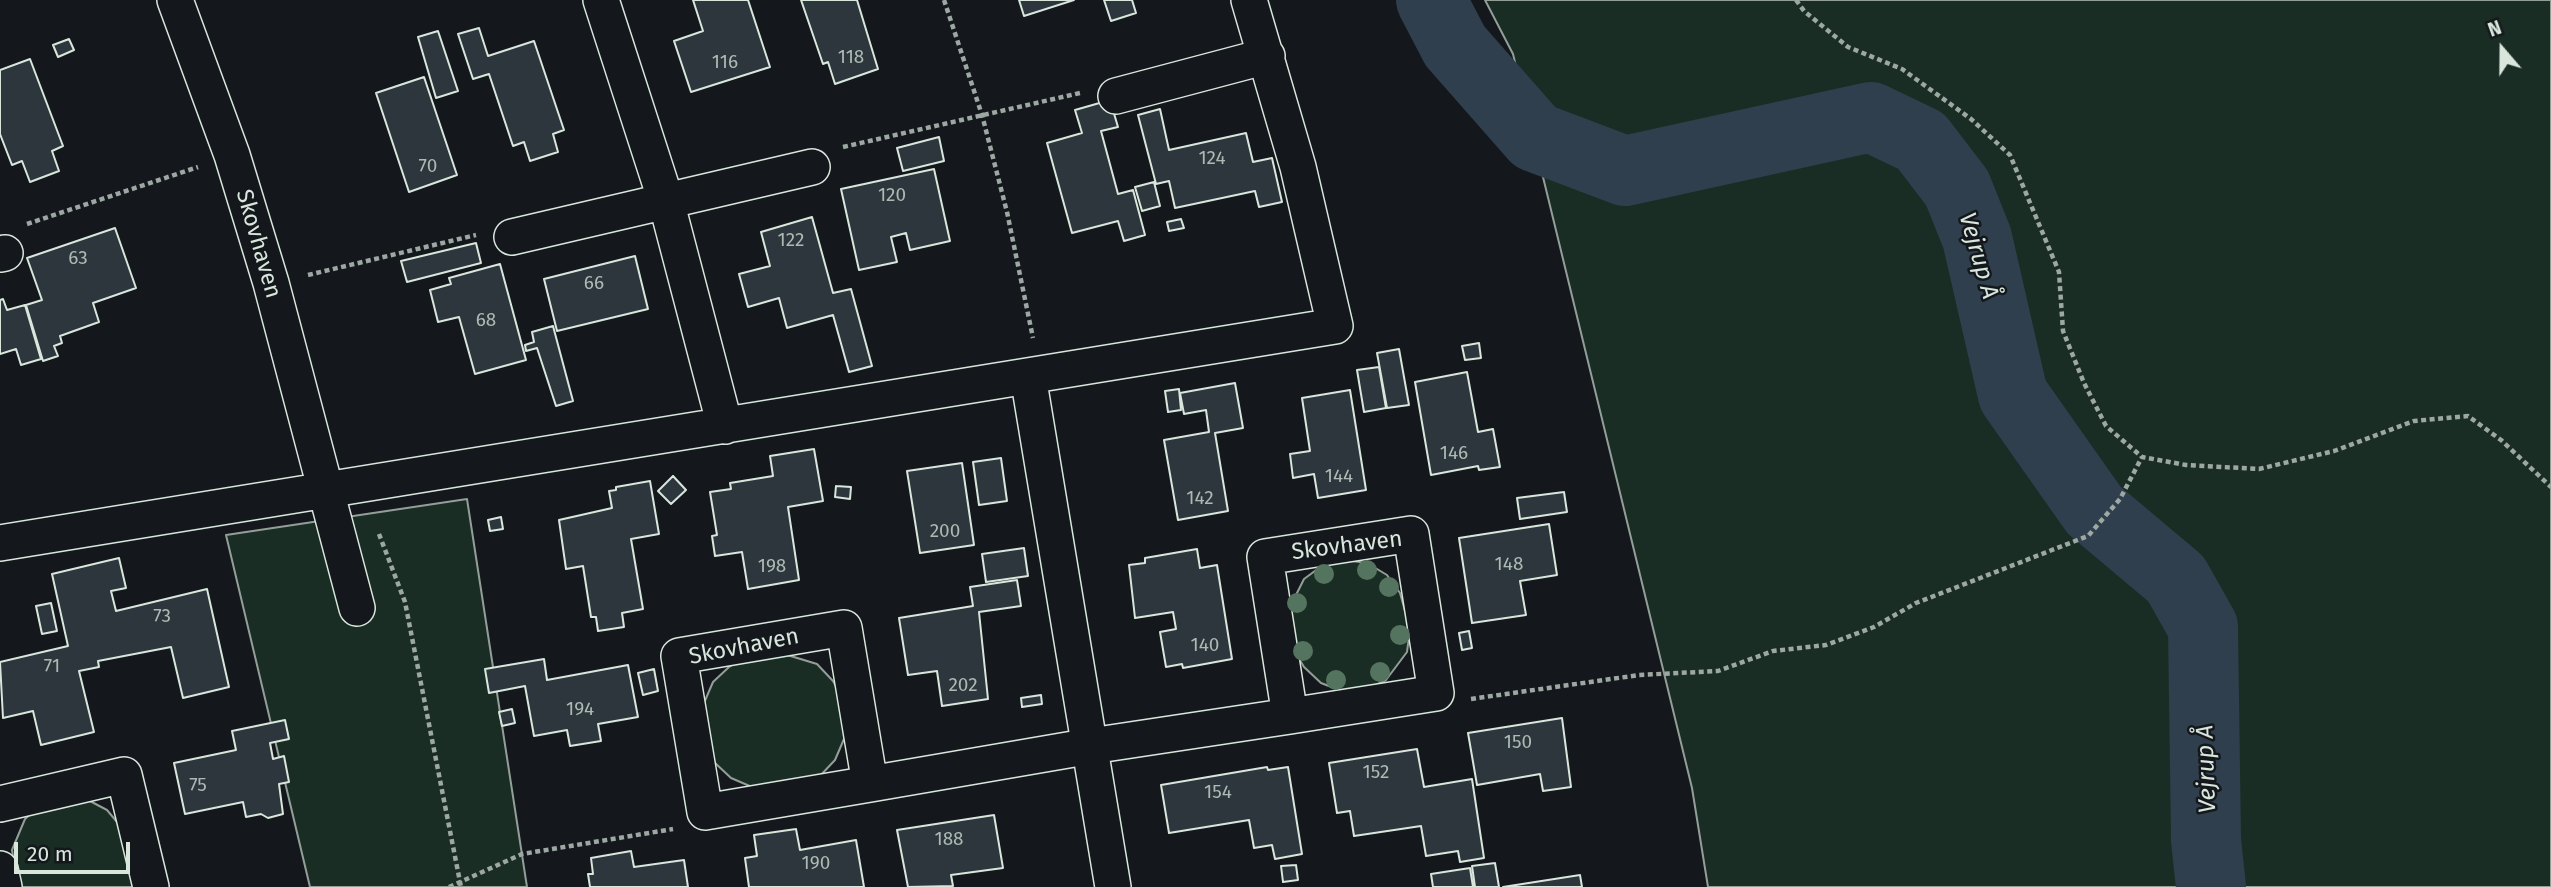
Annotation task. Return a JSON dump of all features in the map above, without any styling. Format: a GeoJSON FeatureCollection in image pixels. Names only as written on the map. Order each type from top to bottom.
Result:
{"type":"FeatureCollection","features":[{"type":"Feature","properties":{"kind":"street","name":"Skovhaven"},"geometry":{"type":"LineString","coordinates":[[175,0],[232,155],[271,283],[357,608]]}},
{"type":"Feature","properties":{"kind":"street"},"geometry":{"type":"LineString","coordinates":[[601,0],[666,201],[725,426]]}},
{"type":"Feature","properties":{"kind":"street"},"geometry":{"type":"LineString","coordinates":[[0,543],[1335,326],[1298,167],[1249,0]]}},
{"type":"Feature","properties":{"kind":"street"},"geometry":{"type":"LineString","coordinates":[[1116,96],[1267,56]]}},
{"type":"Feature","properties":{"kind":"street"},"geometry":{"type":"LineString","coordinates":[[512,237],[812,167]]}},
{"type":"Feature","properties":{"kind":"street"},"geometry":{"type":"LineString","coordinates":[[1028,376],[1113,887]]}},
{"type":"Feature","properties":{"kind":"street","name":"Skovhaven"},"geometry":{"type":"LineString","coordinates":[[1290,716],[1265,557],[1411,534],[1436,694]]}},
{"type":"Feature","properties":{"kind":"street","name":"Skovhaven"},"geometry":{"type":"LineString","coordinates":[[705,812],[679,656],[844,628],[870,784]]}},
{"type":"Feature","properties":{"kind":"street"},"geometry":{"type":"LineString","coordinates":[[705,812],[1091,746],[1436,694]]}},
{"type":"Feature","properties":{"kind":"street"},"geometry":{"type":"LineString","coordinates":[[0,804],[124,775],[151,887]]}},
{"type":"Feature","properties":{"kind":"street"},"geometry":{"type":"LineString","coordinates":[[0,869],[4,887]]}},
{"type":"Feature","properties":{"kind":"path"},"geometry":{"type":"LineString","coordinates":[[944,0],[982,115],[1007,212],[1034,341],[1028,376]]}},
{"type":"Feature","properties":{"kind":"path"},"geometry":{"type":"LineString","coordinates":[[1796,0],[1804,11],[1848,47],[1902,69],[1970,119],[2011,155],[2059,272],[2063,331],[2084,383],[2106,426],[2142,457],[2186,465],[2259,469],[2334,451],[2414,421],[2468,416],[2501,440],[2551,487]]}},
{"type":"Feature","properties":{"kind":"path"},"geometry":{"type":"LineString","coordinates":[[812,167],[814,153],[1106,88],[1116,96]]}},
{"type":"Feature","properties":{"kind":"path"},"geometry":{"type":"LineString","coordinates":[[26,224],[232,155]]}},
{"type":"Feature","properties":{"kind":"path"},"geometry":{"type":"LineString","coordinates":[[271,283],[502,229],[512,237]]}},
{"type":"Feature","properties":{"kind":"path"},"geometry":{"type":"LineString","coordinates":[[1436,694],[1464,700],[1639,675],[1718,671],[1773,651],[1826,645],[1874,627],[1916,603],[2088,537],[2120,499],[2142,457]]}},
{"type":"Feature","properties":{"kind":"path"},"geometry":{"type":"LineString","coordinates":[[377,529],[405,602],[460,884]]}},
{"type":"Feature","properties":{"kind":"path"},"geometry":{"type":"LineString","coordinates":[[449,887],[522,855],[689,827],[705,812]]}},
{"type":"Feature","properties":{"kind":"green space"},"geometry":{"type":"Polygon","coordinates":[[[1485,0],[2551,0],[2551,887],[1708,887],[1692,788],[1513,54],[1485,0]]]}},
{"type":"Feature","properties":{"kind":"green space"},"geometry":{"type":"Polygon","coordinates":[[[467,499],[527,887],[310,887],[226,535],[467,499]]]}},
{"type":"Feature","properties":{"kind":"green space"},"geometry":{"type":"Polygon","coordinates":[[[1345,560],[1367,563],[1387,575],[1400,593],[1410,629],[1407,652],[1386,680],[1376,685],[1342,691],[1321,683],[1304,667],[1298,657],[1289,609],[1304,579],[1323,565],[1345,560]]]}},
{"type":"Feature","properties":{"kind":"green space"},"geometry":{"type":"Polygon","coordinates":[[[784,654],[817,664],[833,681],[838,690],[845,728],[844,739],[835,760],[819,777],[752,787],[731,778],[714,762],[704,703],[713,682],[729,667],[739,661],[784,654]]]}},
{"type":"Feature","properties":{"kind":"green space"},"geometry":{"type":"Polygon","coordinates":[[[88,800],[107,810],[122,828],[138,887],[18,887],[12,850],[25,819],[34,811],[88,800]]]}},
{"type":"Feature","properties":{"kind":"building"},"geometry":{"type":"Polygon","coordinates":[[[693,0],[748,0],[770,67],[691,92],[674,41],[703,31],[693,0]]]}},
{"type":"Feature","properties":{"kind":"building"},"geometry":{"type":"Polygon","coordinates":[[[801,0],[857,0],[878,69],[835,84],[828,62],[823,64],[801,0]]]}},
{"type":"Feature","properties":{"kind":"building"},"geometry":{"type":"Polygon","coordinates":[[[1019,0],[1074,0],[1024,16],[1019,0]]]}},
{"type":"Feature","properties":{"kind":"building"},"geometry":{"type":"Polygon","coordinates":[[[1104,0],[1132,0],[1136,13],[1111,21],[1104,0]]]}},
{"type":"Feature","properties":{"kind":"building"},"geometry":{"type":"Polygon","coordinates":[[[479,28],[488,56],[534,41],[564,130],[553,134],[558,152],[530,161],[524,142],[513,146],[489,74],[473,79],[458,34],[479,28]]]}},
{"type":"Feature","properties":{"kind":"building"},"geometry":{"type":"Polygon","coordinates":[[[438,31],[458,91],[436,98],[418,37],[438,31]]]}},
{"type":"Feature","properties":{"kind":"building"},"geometry":{"type":"Polygon","coordinates":[[[69,39],[74,50],[58,57],[53,45],[69,39]]]}},
{"type":"Feature","properties":{"kind":"building"},"geometry":{"type":"Polygon","coordinates":[[[30,59],[63,146],[52,151],[59,171],[30,182],[22,161],[12,165],[0,134],[0,70],[30,59]]]}},
{"type":"Feature","properties":{"kind":"building"},"geometry":{"type":"Polygon","coordinates":[[[424,77],[457,175],[409,192],[376,93],[424,77]]]}},
{"type":"Feature","properties":{"kind":"building"},"geometry":{"type":"Polygon","coordinates":[[[1110,100],[1118,127],[1101,131],[1118,194],[1133,190],[1145,235],[1124,241],[1118,221],[1072,233],[1047,143],[1082,133],[1075,110],[1110,100]]]}},
{"type":"Feature","properties":{"kind":"building"},"geometry":{"type":"Polygon","coordinates":[[[1160,109],[1169,150],[1246,133],[1253,162],[1272,158],[1282,202],[1259,207],[1255,191],[1175,208],[1169,181],[1156,184],[1138,115],[1160,109]]]}},
{"type":"Feature","properties":{"kind":"building"},"geometry":{"type":"Polygon","coordinates":[[[939,137],[944,161],[903,171],[897,148],[939,137]]]}},
{"type":"Feature","properties":{"kind":"building"},"geometry":{"type":"Polygon","coordinates":[[[934,169],[950,241],[910,250],[906,233],[891,237],[897,262],[859,270],[841,189],[934,169]]]}},
{"type":"Feature","properties":{"kind":"building"},"geometry":{"type":"Polygon","coordinates":[[[1154,182],[1160,206],[1142,211],[1135,187],[1154,182]]]}},
{"type":"Feature","properties":{"kind":"building"},"geometry":{"type":"Polygon","coordinates":[[[812,217],[833,293],[851,289],[872,366],[849,372],[833,315],[787,328],[779,298],[748,307],[739,274],[770,266],[761,232],[812,217]]]}},
{"type":"Feature","properties":{"kind":"building"},"geometry":{"type":"Polygon","coordinates":[[[1181,219],[1184,228],[1169,231],[1167,222],[1181,219]]]}},
{"type":"Feature","properties":{"kind":"building"},"geometry":{"type":"Polygon","coordinates":[[[115,228],[136,288],[93,303],[99,322],[60,336],[62,343],[54,346],[58,356],[43,361],[26,305],[42,300],[27,258],[115,228]]]}},
{"type":"Feature","properties":{"kind":"building"},"geometry":{"type":"Polygon","coordinates":[[[476,243],[481,263],[407,282],[401,261],[476,243]]]}},
{"type":"Feature","properties":{"kind":"building"},"geometry":{"type":"Polygon","coordinates":[[[635,256],[648,309],[557,331],[544,279],[635,256]]]}},
{"type":"Feature","properties":{"kind":"building"},"geometry":{"type":"Polygon","coordinates":[[[500,264],[526,360],[475,374],[459,317],[438,322],[430,290],[451,284],[449,278],[500,264]]]}},
{"type":"Feature","properties":{"kind":"building"},"geometry":{"type":"Polygon","coordinates":[[[3,299],[7,310],[25,305],[41,359],[21,365],[16,349],[0,354],[0,300],[3,299]]]}},
{"type":"Feature","properties":{"kind":"building"},"geometry":{"type":"Polygon","coordinates":[[[553,326],[573,401],[556,406],[537,348],[526,351],[525,345],[534,342],[532,332],[553,326]]]}},
{"type":"Feature","properties":{"kind":"building"},"geometry":{"type":"Polygon","coordinates":[[[1479,343],[1481,358],[1465,360],[1462,346],[1479,343]]]}},
{"type":"Feature","properties":{"kind":"building"},"geometry":{"type":"Polygon","coordinates":[[[1399,349],[1409,405],[1387,408],[1377,353],[1399,349]]]}},
{"type":"Feature","properties":{"kind":"building"},"geometry":{"type":"Polygon","coordinates":[[[1379,367],[1386,408],[1364,412],[1357,370],[1379,367]]]}},
{"type":"Feature","properties":{"kind":"building"},"geometry":{"type":"Polygon","coordinates":[[[1467,372],[1478,432],[1493,429],[1500,467],[1479,470],[1478,466],[1431,475],[1415,382],[1467,372]]]}},
{"type":"Feature","properties":{"kind":"building"},"geometry":{"type":"Polygon","coordinates":[[[1235,383],[1243,428],[1215,433],[1228,511],[1178,520],[1164,440],[1209,432],[1206,410],[1184,414],[1180,393],[1235,383]]]}},
{"type":"Feature","properties":{"kind":"building"},"geometry":{"type":"Polygon","coordinates":[[[1179,389],[1181,410],[1168,412],[1165,391],[1179,389]]]}},
{"type":"Feature","properties":{"kind":"building"},"geometry":{"type":"Polygon","coordinates":[[[1350,390],[1366,490],[1318,498],[1314,474],[1293,478],[1290,454],[1310,451],[1302,398],[1350,390]]]}},
{"type":"Feature","properties":{"kind":"building"},"geometry":{"type":"Polygon","coordinates":[[[814,449],[823,501],[788,507],[799,580],[748,589],[742,552],[715,556],[712,536],[717,535],[710,492],[731,489],[730,483],[773,476],[770,456],[814,449]]]}},
{"type":"Feature","properties":{"kind":"building"},"geometry":{"type":"Polygon","coordinates":[[[1001,458],[1007,501],[979,505],[973,462],[1001,458]]]}},
{"type":"Feature","properties":{"kind":"building"},"geometry":{"type":"Polygon","coordinates":[[[962,463],[974,545],[920,553],[907,471],[962,463]]]}},
{"type":"Feature","properties":{"kind":"building"},"geometry":{"type":"Polygon","coordinates":[[[673,476],[686,490],[671,504],[658,491],[673,476]]]}},
{"type":"Feature","properties":{"kind":"building"},"geometry":{"type":"Polygon","coordinates":[[[650,481],[659,534],[631,539],[643,609],[622,613],[624,627],[598,631],[596,617],[591,617],[583,566],[566,569],[559,520],[612,508],[609,491],[616,490],[616,487],[650,481]]]}},
{"type":"Feature","properties":{"kind":"building"},"geometry":{"type":"Polygon","coordinates":[[[836,486],[851,487],[850,499],[835,497],[836,486]]]}},
{"type":"Feature","properties":{"kind":"building"},"geometry":{"type":"Polygon","coordinates":[[[1564,492],[1567,512],[1520,519],[1517,498],[1564,492]]]}},
{"type":"Feature","properties":{"kind":"building"},"geometry":{"type":"Polygon","coordinates":[[[501,517],[503,529],[490,531],[488,520],[501,517]]]}},
{"type":"Feature","properties":{"kind":"building"},"geometry":{"type":"Polygon","coordinates":[[[1549,524],[1557,575],[1520,581],[1526,615],[1472,623],[1459,538],[1549,524]]]}},
{"type":"Feature","properties":{"kind":"building"},"geometry":{"type":"Polygon","coordinates":[[[1024,548],[1028,576],[986,582],[982,554],[1024,548]]]}},
{"type":"Feature","properties":{"kind":"building"},"geometry":{"type":"Polygon","coordinates":[[[1197,549],[1200,568],[1217,565],[1232,659],[1183,668],[1182,664],[1166,667],[1160,632],[1176,629],[1173,612],[1135,618],[1129,565],[1145,563],[1145,558],[1197,549]]]}},
{"type":"Feature","properties":{"kind":"building"},"geometry":{"type":"Polygon","coordinates":[[[119,558],[126,588],[111,591],[116,611],[207,589],[229,687],[183,698],[171,647],[98,661],[99,667],[79,671],[94,732],[41,745],[33,711],[3,718],[0,662],[68,646],[52,574],[119,558]]]}},
{"type":"Feature","properties":{"kind":"building"},"geometry":{"type":"Polygon","coordinates":[[[1017,580],[1021,606],[979,612],[988,699],[942,706],[937,671],[908,675],[899,618],[973,606],[970,587],[1017,580]]]}},
{"type":"Feature","properties":{"kind":"building"},"geometry":{"type":"Polygon","coordinates":[[[51,603],[57,631],[42,634],[36,606],[51,603]]]}},
{"type":"Feature","properties":{"kind":"building"},"geometry":{"type":"Polygon","coordinates":[[[1469,631],[1472,648],[1462,650],[1459,633],[1469,631]]]}},
{"type":"Feature","properties":{"kind":"building"},"geometry":{"type":"Polygon","coordinates":[[[544,659],[547,680],[628,665],[638,717],[598,724],[601,741],[570,746],[567,730],[534,736],[525,686],[489,693],[485,669],[544,659]]]}},
{"type":"Feature","properties":{"kind":"building"},"geometry":{"type":"Polygon","coordinates":[[[654,669],[658,691],[643,695],[638,673],[654,669]]]}},
{"type":"Feature","properties":{"kind":"building"},"geometry":{"type":"Polygon","coordinates":[[[1041,695],[1042,704],[1022,707],[1021,698],[1041,695]]]}},
{"type":"Feature","properties":{"kind":"building"},"geometry":{"type":"Polygon","coordinates":[[[512,709],[515,723],[502,726],[499,712],[512,709]]]}},
{"type":"Feature","properties":{"kind":"building"},"geometry":{"type":"Polygon","coordinates":[[[1562,718],[1571,787],[1543,791],[1540,774],[1477,785],[1468,733],[1562,718]]]}},
{"type":"Feature","properties":{"kind":"building"},"geometry":{"type":"Polygon","coordinates":[[[285,720],[289,739],[270,743],[273,759],[284,756],[289,782],[279,784],[283,814],[268,818],[261,814],[246,817],[243,802],[185,814],[174,763],[236,750],[232,731],[285,720]]]}},
{"type":"Feature","properties":{"kind":"building"},"geometry":{"type":"Polygon","coordinates":[[[1417,749],[1424,787],[1472,779],[1484,858],[1460,862],[1458,851],[1426,856],[1421,826],[1354,836],[1350,811],[1337,813],[1329,763],[1417,749]]]}},
{"type":"Feature","properties":{"kind":"building"},"geometry":{"type":"Polygon","coordinates":[[[1267,767],[1268,770],[1288,767],[1302,854],[1275,859],[1272,845],[1254,848],[1249,820],[1169,833],[1161,785],[1267,767]]]}},
{"type":"Feature","properties":{"kind":"building"},"geometry":{"type":"Polygon","coordinates":[[[994,815],[1003,868],[951,875],[953,886],[908,887],[897,830],[994,815]]]}},
{"type":"Feature","properties":{"kind":"building"},"geometry":{"type":"Polygon","coordinates":[[[796,829],[800,850],[856,840],[864,887],[749,887],[745,858],[757,856],[754,835],[796,829]]]}},
{"type":"Feature","properties":{"kind":"building"},"geometry":{"type":"Polygon","coordinates":[[[631,851],[634,867],[684,860],[688,887],[590,887],[588,874],[593,874],[591,858],[631,851]]]}},
{"type":"Feature","properties":{"kind":"building"},"geometry":{"type":"Polygon","coordinates":[[[1495,863],[1499,887],[1475,887],[1472,866],[1495,863]]]}},
{"type":"Feature","properties":{"kind":"building"},"geometry":{"type":"Polygon","coordinates":[[[1296,865],[1298,880],[1283,882],[1281,866],[1296,865]]]}},
{"type":"Feature","properties":{"kind":"building"},"geometry":{"type":"Polygon","coordinates":[[[1470,868],[1473,887],[1433,887],[1431,874],[1470,868]]]}},
{"type":"Feature","properties":{"kind":"building"},"geometry":{"type":"Polygon","coordinates":[[[1580,875],[1582,887],[1503,887],[1580,875]]]}},
{"type":"Feature","properties":{"kind":"waterway","name":"Vejrup Å"},"geometry":{"type":"LineString","coordinates":[[1431,0],[1455,46],[1535,137],[1625,171],[1871,117],[1921,141],[1957,188],[1977,238],[2013,395],[2094,510],[2176,579],[2203,627],[2206,840],[2211,887]]}}]}
